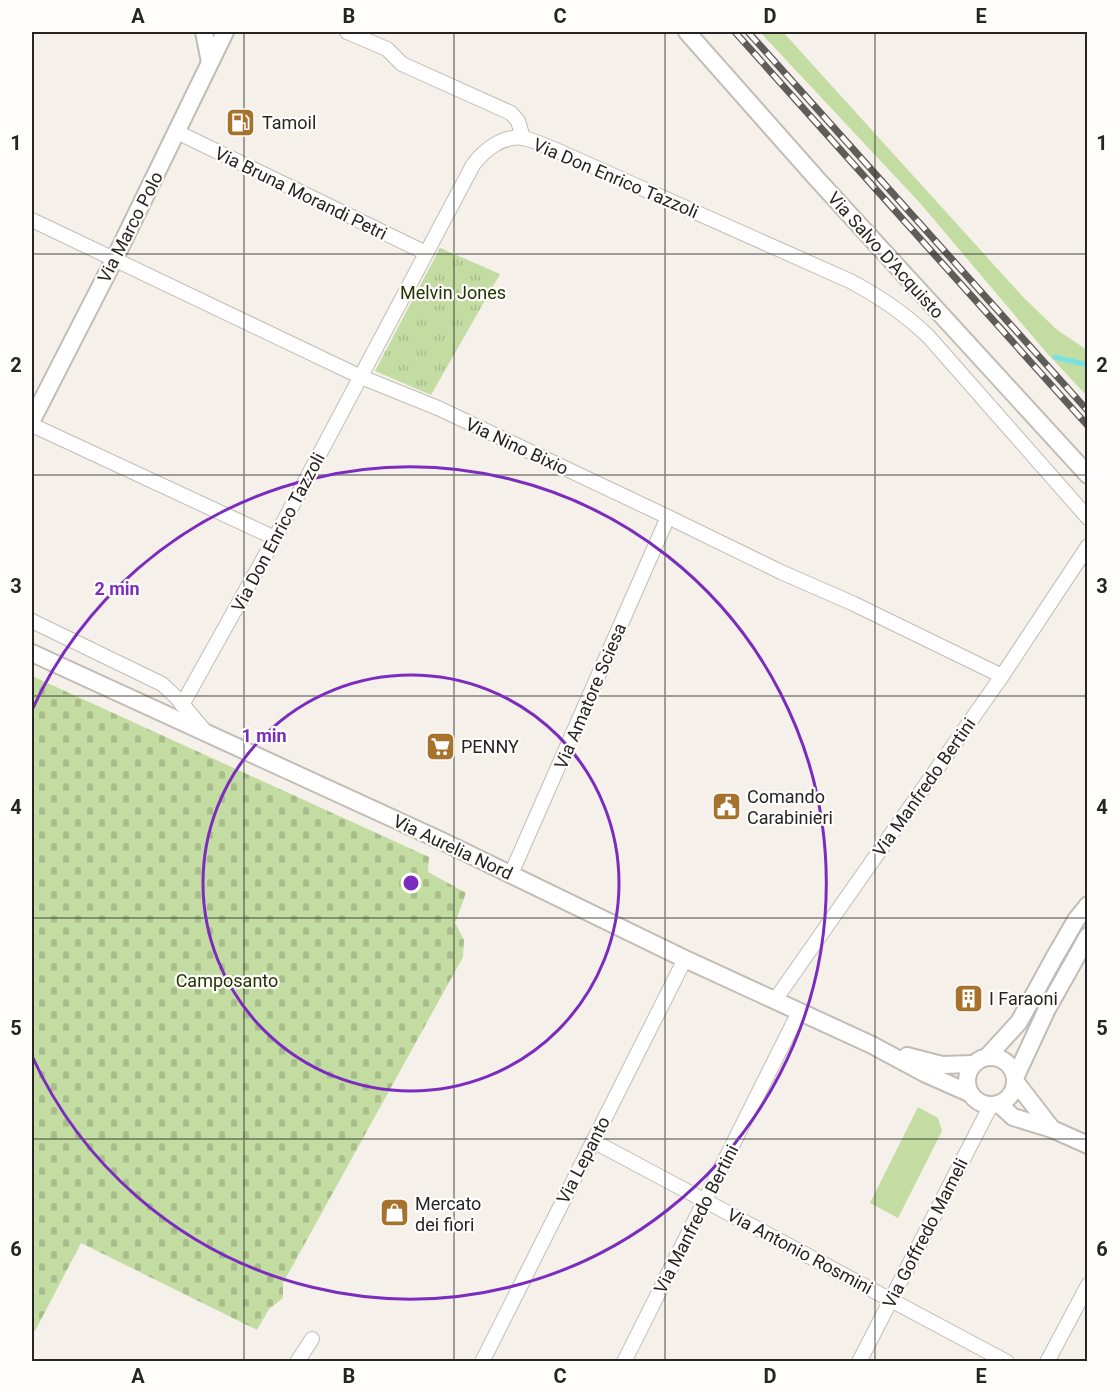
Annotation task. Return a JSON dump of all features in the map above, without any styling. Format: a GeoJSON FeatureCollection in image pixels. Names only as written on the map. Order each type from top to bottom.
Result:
{"type":"FeatureCollection","features":[{"type":"Feature","properties":{"kind":"street"},"geometry":{"type":"LineString","coordinates":[[204,32],[210,62]]}},
{"type":"Feature","properties":{"kind":"street","name":"Via Marco Polo"},"geometry":{"type":"LineString","coordinates":[[32,420],[114,260],[225,32]]}},
{"type":"Feature","properties":{"kind":"street"},"geometry":{"type":"LineString","coordinates":[[347,32],[387,50],[402,64],[511,113],[518,121],[523,138]]}},
{"type":"Feature","properties":{"kind":"street","name":"Via Salvo D'Acquisto"},"geometry":{"type":"LineString","coordinates":[[687,32],[795,155],[1088,475]]}},
{"type":"Feature","properties":{"kind":"street","name":"Via Bruna Morandi Petri"},"geometry":{"type":"LineString","coordinates":[[177,132],[426,253]]}},
{"type":"Feature","properties":{"kind":"street","name":"Via Don Enrico Tazzoli"},"geometry":{"type":"LineString","coordinates":[[183,705],[478,159],[497,144],[510,139],[523,138],[556,150],[839,276],[885,300],[928,336],[1088,518]]}},
{"type":"Feature","properties":{"kind":"street","name":"Via Nino Bixio"},"geometry":{"type":"LineString","coordinates":[[32,220],[360,377],[438,408],[1002,676]]}},
{"type":"Feature","properties":{"kind":"street"},"geometry":{"type":"LineString","coordinates":[[32,425],[275,538]]}},
{"type":"Feature","properties":{"kind":"street","name":"Via Amatore Sciesa"},"geometry":{"type":"LineString","coordinates":[[511,874],[668,517]]}},
{"type":"Feature","properties":{"kind":"street","name":"Via Manfredo Bertini"},"geometry":{"type":"LineString","coordinates":[[774,1000],[1002,676],[1088,546]]}},
{"type":"Feature","properties":{"kind":"street"},"geometry":{"type":"LineString","coordinates":[[1071,573],[1088,566]]}},
{"type":"Feature","properties":{"kind":"street"},"geometry":{"type":"LineString","coordinates":[[32,621],[154,679],[168,688],[205,732]]}},
{"type":"Feature","properties":{"kind":"street","name":"Via Aurelia Nord"},"geometry":{"type":"LineString","coordinates":[[32,653],[511,874],[969,1093]]}},
{"type":"Feature","properties":{"kind":"street"},"geometry":{"type":"LineString","coordinates":[[1088,905],[1076,920],[1019,1022],[967,1076],[969,1093],[979,1102],[995,1104],[1013,1117],[1052,1129],[1088,1144]]}},
{"type":"Feature","properties":{"kind":"street"},"geometry":{"type":"LineString","coordinates":[[995,1104],[1010,1095],[1047,1008],[1088,936]]}},
{"type":"Feature","properties":{"kind":"street","name":"Via Lepanto"},"geometry":{"type":"LineString","coordinates":[[482,1362],[685,959]]}},
{"type":"Feature","properties":{"kind":"street","name":"Via Manfredo Bertini"},"geometry":{"type":"LineString","coordinates":[[624,1362],[799,1012]]}},
{"type":"Feature","properties":{"kind":"street","name":"Via Aurelia Nord"},"geometry":{"type":"LineString","coordinates":[[872,1045],[931,1063],[980,1061]]}},
{"type":"Feature","properties":{"kind":"street"},"geometry":{"type":"LineString","coordinates":[[980,1061],[995,1057],[1007,1063],[1015,1080],[1052,1129]]}},
{"type":"Feature","properties":{"kind":"street","name":"Via Goffredo Mameli"},"geometry":{"type":"LineString","coordinates":[[859,1362],[995,1104]]}},
{"type":"Feature","properties":{"kind":"street","name":"Via Antonio Rosmini"},"geometry":{"type":"LineString","coordinates":[[593,1141],[1007,1362]]}},
{"type":"Feature","properties":{"kind":"street"},"geometry":{"type":"LineString","coordinates":[[1047,1362],[1088,1285]]}},
{"type":"Feature","properties":{"kind":"street"},"geometry":{"type":"LineString","coordinates":[[297,1362],[312,1339]]}},
{"type":"Feature","properties":{"kind":"green space"},"geometry":{"type":"Polygon","coordinates":[[[760,32],[783,32],[1023,297],[1056,329],[1087,350],[1087,396],[1045,351],[920,203],[760,32]]]}},
{"type":"Feature","properties":{"kind":"green space","name":"Melvin Jones"},"geometry":{"type":"Polygon","coordinates":[[[440,248],[500,274],[431,395],[375,371],[440,248]]]}},
{"type":"Feature","properties":{"kind":"green space","name":"Camposanto"},"geometry":{"type":"Polygon","coordinates":[[[32,676],[429,857],[428,872],[466,893],[455,923],[464,940],[463,957],[283,1283],[283,1298],[269,1309],[257,1330],[81,1243],[35,1331],[32,1329],[32,676]]]}},
{"type":"Feature","properties":{"kind":"green space"},"geometry":{"type":"Polygon","coordinates":[[[918,1107],[938,1118],[942,1131],[898,1218],[870,1203],[918,1107]]]}},
{"type":"Feature","properties":{"kind":"waterway"},"geometry":{"type":"LineString","coordinates":[[1055,357],[1088,365]]}},
{"type":"Feature","properties":{"kind":"railway"},"geometry":{"type":"LineString","coordinates":[[735,32],[1088,426]]}},
{"type":"Feature","properties":{"kind":"railway"},"geometry":{"type":"LineString","coordinates":[[748,32],[1088,411]]}},
{"type":"Feature","properties":{"kind":"place","name":"Tamoil"},"geometry":{"type":"Point","coordinates":[241,122]}},
{"type":"Feature","properties":{"kind":"place","name":"PENNY"},"geometry":{"type":"Point","coordinates":[440,746]}},
{"type":"Feature","properties":{"kind":"place","name":"Comando Carabinieri"},"geometry":{"type":"Point","coordinates":[726,806]}},
{"type":"Feature","properties":{"kind":"place","name":"I Faraoni"},"geometry":{"type":"Point","coordinates":[968,998]}},
{"type":"Feature","properties":{"kind":"place","name":"Mercato dei fiori"},"geometry":{"type":"Point","coordinates":[394,1213]}}]}
